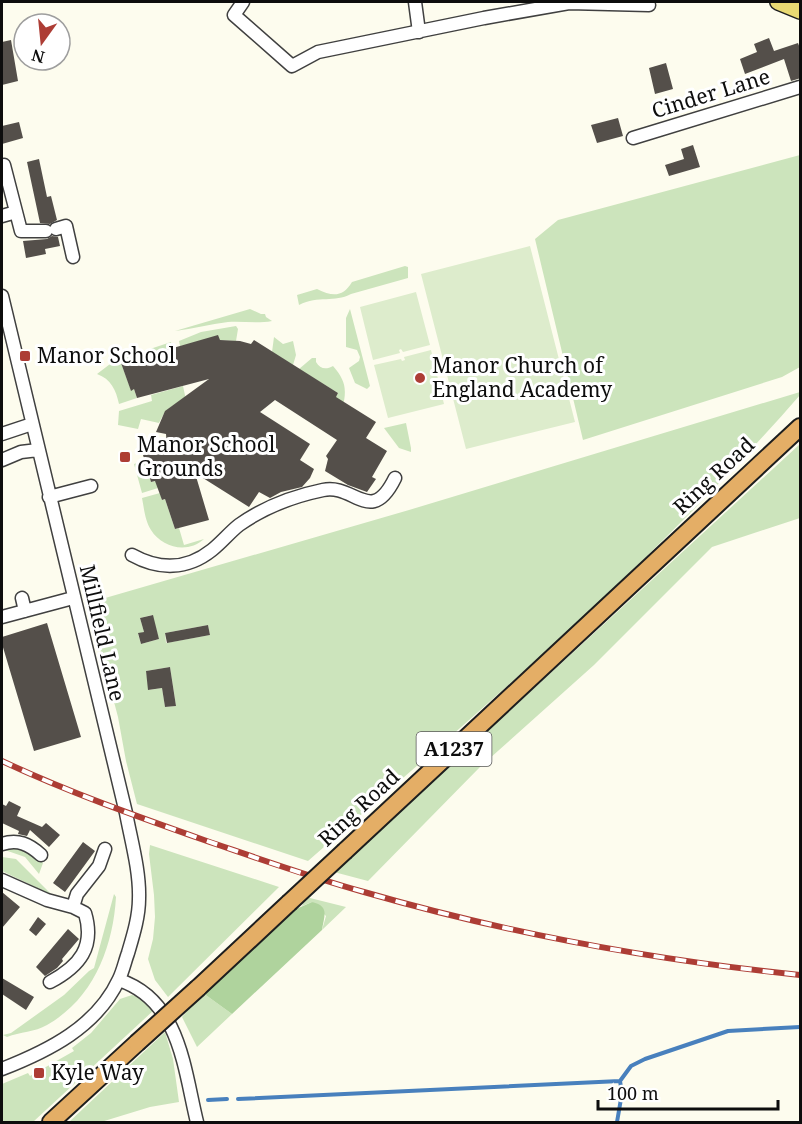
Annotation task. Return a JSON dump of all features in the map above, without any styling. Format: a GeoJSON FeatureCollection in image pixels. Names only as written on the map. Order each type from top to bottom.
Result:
{"type":"FeatureCollection","features":[{"type":"Feature","properties":{"kind":"highway","name":"Ring Road"},"geometry":{"type":"LineString","coordinates":[[51,1122],[801,426]]}},
{"type":"Feature","properties":{"kind":"main road"},"geometry":{"type":"LineString","coordinates":[[778,2],[801,11]]}},
{"type":"Feature","properties":{"kind":"street"},"geometry":{"type":"LineString","coordinates":[[243,2],[234,15],[292,66],[318,52],[569,3],[650,5]]}},
{"type":"Feature","properties":{"kind":"street"},"geometry":{"type":"LineString","coordinates":[[415,2],[419,32]]}},
{"type":"Feature","properties":{"kind":"street","name":"Cinder Lane"},"geometry":{"type":"LineString","coordinates":[[633,138],[801,87]]}},
{"type":"Feature","properties":{"kind":"street"},"geometry":{"type":"LineString","coordinates":[[4,165],[21,231],[51,230],[66,226],[73,257]]}},
{"type":"Feature","properties":{"kind":"street"},"geometry":{"type":"LineString","coordinates":[[2,216],[16,212]]}},
{"type":"Feature","properties":{"kind":"street","name":"Millfield Lane"},"geometry":{"type":"LineString","coordinates":[[2,298],[7,341],[32,424],[126,813],[136,867],[139,899],[133,936],[119,980],[92,1017],[79,1029],[49,1049],[2,1069]]}},
{"type":"Feature","properties":{"kind":"street"},"geometry":{"type":"LineString","coordinates":[[2,434],[32,424]]}},
{"type":"Feature","properties":{"kind":"street"},"geometry":{"type":"LineString","coordinates":[[2,460],[21,452],[38,450]]}},
{"type":"Feature","properties":{"kind":"street"},"geometry":{"type":"LineString","coordinates":[[132,555],[151,564],[178,567],[210,552],[240,525],[285,501],[330,488],[342,490],[359,500],[370,502],[388,493],[395,478]]}},
{"type":"Feature","properties":{"kind":"street"},"geometry":{"type":"LineString","coordinates":[[48,497],[91,486]]}},
{"type":"Feature","properties":{"kind":"street"},"geometry":{"type":"LineString","coordinates":[[22,598],[25,611]]}},
{"type":"Feature","properties":{"kind":"street"},"geometry":{"type":"LineString","coordinates":[[2,617],[74,598]]}},
{"type":"Feature","properties":{"kind":"street"},"geometry":{"type":"LineString","coordinates":[[2,844],[21,842],[33,847],[41,855]]}},
{"type":"Feature","properties":{"kind":"street"},"geometry":{"type":"LineString","coordinates":[[73,907],[76,894],[99,866],[105,849]]}},
{"type":"Feature","properties":{"kind":"street"},"geometry":{"type":"LineString","coordinates":[[2,880],[47,900],[85,912],[89,926],[89,941],[79,960],[64,975],[50,982]]}},
{"type":"Feature","properties":{"kind":"street"},"geometry":{"type":"LineString","coordinates":[[119,980],[147,994],[173,1029],[197,1122]]}},
{"type":"Feature","properties":{"kind":"green space"},"geometry":{"type":"Polygon","coordinates":[[[800,155],[800,367],[782,377],[583,440],[535,239],[558,220],[800,155]]]}},
{"type":"Feature","properties":{"kind":"green space"},"geometry":{"type":"Polygon","coordinates":[[[530,246],[575,422],[466,449],[421,274],[530,246]]]}},
{"type":"Feature","properties":{"kind":"green space"},"geometry":{"type":"Polygon","coordinates":[[[408,267],[408,278],[345,297],[313,300],[299,305],[297,295],[317,289],[333,294],[341,293],[352,282],[408,267]]]}},
{"type":"Feature","properties":{"kind":"green space"},"geometry":{"type":"Polygon","coordinates":[[[416,292],[430,345],[403,352],[401,349],[400,353],[373,360],[360,307],[416,292]]]}},
{"type":"Feature","properties":{"kind":"green space"},"geometry":{"type":"Polygon","coordinates":[[[250,309],[265,314],[272,321],[228,322],[175,331],[250,309]]]}},
{"type":"Feature","properties":{"kind":"green space"},"geometry":{"type":"Polygon","coordinates":[[[350,309],[370,386],[367,389],[355,383],[349,368],[359,361],[360,357],[357,350],[346,347],[346,318],[350,309]]]}},
{"type":"Feature","properties":{"kind":"green space"},"geometry":{"type":"Polygon","coordinates":[[[236,326],[238,329],[236,341],[220,340],[180,346],[179,341],[201,332],[236,326]]]}},
{"type":"Feature","properties":{"kind":"green space"},"geometry":{"type":"Polygon","coordinates":[[[274,337],[283,344],[293,341],[296,355],[293,365],[272,352],[274,337]]]}},
{"type":"Feature","properties":{"kind":"green space"},"geometry":{"type":"Polygon","coordinates":[[[171,342],[172,348],[121,363],[131,390],[134,389],[137,398],[119,404],[112,386],[97,374],[114,361],[171,342]]]}},
{"type":"Feature","properties":{"kind":"green space"},"geometry":{"type":"Polygon","coordinates":[[[431,350],[444,404],[388,418],[374,365],[401,359],[402,361],[405,360],[404,357],[431,350]]]}},
{"type":"Feature","properties":{"kind":"green space"},"geometry":{"type":"Polygon","coordinates":[[[312,358],[316,358],[316,362],[321,367],[333,366],[340,376],[345,389],[343,406],[334,400],[338,393],[299,369],[312,358]]]}},
{"type":"Feature","properties":{"kind":"green space"},"geometry":{"type":"Polygon","coordinates":[[[183,386],[186,400],[170,408],[159,423],[141,419],[138,429],[118,425],[119,411],[152,401],[151,395],[183,386]]]}},
{"type":"Feature","properties":{"kind":"green space"},"geometry":{"type":"Polygon","coordinates":[[[800,392],[800,395],[743,458],[624,578],[499,693],[308,861],[137,804],[118,717],[88,603],[409,510],[800,392]],[[152,615],[140,618],[144,632],[138,634],[141,644],[159,639],[152,615]],[[208,625],[165,633],[166,643],[210,635],[208,625]],[[170,667],[146,671],[149,690],[162,688],[165,707],[176,706],[170,667]]]}},
{"type":"Feature","properties":{"kind":"green space"},"geometry":{"type":"Polygon","coordinates":[[[406,423],[411,452],[399,448],[384,428],[406,423]]]}},
{"type":"Feature","properties":{"kind":"green space"},"geometry":{"type":"Polygon","coordinates":[[[800,444],[800,518],[712,547],[594,665],[480,767],[368,881],[334,872],[800,444]]]}},
{"type":"Feature","properties":{"kind":"green space"},"geometry":{"type":"Polygon","coordinates":[[[144,461],[151,482],[156,481],[158,488],[142,493],[134,464],[144,461]]]}},
{"type":"Feature","properties":{"kind":"green space"},"geometry":{"type":"Polygon","coordinates":[[[160,493],[162,500],[165,499],[175,529],[179,528],[184,545],[204,539],[191,546],[176,547],[168,545],[156,536],[147,523],[142,498],[160,493]]]}},
{"type":"Feature","properties":{"kind":"green space"},"geometry":{"type":"Polygon","coordinates":[[[12,845],[35,854],[43,863],[39,874],[25,857],[2,849],[12,845]]]}},
{"type":"Feature","properties":{"kind":"green space"},"geometry":{"type":"Polygon","coordinates":[[[150,845],[279,887],[168,997],[155,980],[148,959],[155,917],[150,845]]]}},
{"type":"Feature","properties":{"kind":"green space"},"geometry":{"type":"Polygon","coordinates":[[[2,857],[16,859],[52,895],[2,871],[2,857]]]}},
{"type":"Feature","properties":{"kind":"green space"},"geometry":{"type":"Polygon","coordinates":[[[114,894],[116,897],[114,916],[105,953],[98,970],[77,1001],[47,1025],[7,1037],[3,1035],[11,1033],[64,995],[94,968],[114,894]]]}},
{"type":"Feature","properties":{"kind":"green space"},"geometry":{"type":"Polygon","coordinates":[[[306,897],[346,907],[322,930],[326,916],[312,902],[302,906],[306,897]]]}},
{"type":"Feature","properties":{"kind":"green space"},"geometry":{"type":"Polygon","coordinates":[[[312,902],[324,909],[322,930],[232,1014],[203,993],[294,910],[312,902]]]}},
{"type":"Feature","properties":{"kind":"green space"},"geometry":{"type":"Polygon","coordinates":[[[203,993],[232,1014],[197,1047],[182,1017],[203,993]]]}},
{"type":"Feature","properties":{"kind":"green space"},"geometry":{"type":"Polygon","coordinates":[[[132,995],[139,997],[154,1010],[33,1122],[2,1122],[2,1084],[28,1073],[30,1076],[74,1051],[72,1048],[91,1033],[120,999],[132,995]]]}},
{"type":"Feature","properties":{"kind":"green space"},"geometry":{"type":"Polygon","coordinates":[[[165,1032],[173,1059],[179,1102],[150,1107],[101,1122],[69,1122],[165,1032]]]}},
{"type":"Feature","properties":{"kind":"building"},"geometry":{"type":"Polygon","coordinates":[[[769,38],[774,51],[798,43],[801,51],[801,78],[791,81],[784,59],[745,74],[740,59],[757,52],[754,44],[769,38]]]}},
{"type":"Feature","properties":{"kind":"building"},"geometry":{"type":"Polygon","coordinates":[[[11,40],[12,72],[16,72],[18,81],[2,85],[2,42],[11,40]]]}},
{"type":"Feature","properties":{"kind":"building"},"geometry":{"type":"Polygon","coordinates":[[[666,63],[673,89],[655,94],[649,68],[666,63]]]}},
{"type":"Feature","properties":{"kind":"building"},"geometry":{"type":"Polygon","coordinates":[[[618,118],[623,136],[597,143],[591,125],[618,118]]]}},
{"type":"Feature","properties":{"kind":"building"},"geometry":{"type":"Polygon","coordinates":[[[19,122],[23,138],[2,144],[2,126],[19,122]]]}},
{"type":"Feature","properties":{"kind":"building"},"geometry":{"type":"Polygon","coordinates":[[[693,145],[700,167],[669,176],[665,165],[684,159],[681,149],[693,145]]]}},
{"type":"Feature","properties":{"kind":"building"},"geometry":{"type":"Polygon","coordinates":[[[39,159],[47,197],[51,196],[57,220],[50,224],[40,223],[27,162],[39,159]]]}},
{"type":"Feature","properties":{"kind":"building"},"geometry":{"type":"Polygon","coordinates":[[[52,236],[58,237],[60,246],[45,249],[46,254],[26,258],[23,241],[47,239],[52,236]]]}},
{"type":"Feature","properties":{"kind":"building"},"geometry":{"type":"Polygon","coordinates":[[[218,335],[220,340],[251,344],[254,340],[338,393],[336,397],[376,422],[366,438],[387,451],[372,477],[376,479],[367,492],[348,485],[325,471],[328,459],[326,456],[337,440],[275,400],[260,412],[310,444],[300,460],[314,469],[310,478],[302,487],[281,492],[270,498],[259,492],[249,507],[195,473],[209,520],[175,529],[165,499],[162,500],[155,481],[151,482],[143,455],[167,448],[166,434],[156,432],[165,411],[209,379],[137,398],[134,389],[131,391],[121,363],[218,335]]]}},
{"type":"Feature","properties":{"kind":"building"},"geometry":{"type":"Polygon","coordinates":[[[153,615],[159,639],[141,644],[138,633],[144,632],[140,618],[153,615]]]}},
{"type":"Feature","properties":{"kind":"building"},"geometry":{"type":"Polygon","coordinates":[[[47,623],[81,737],[34,751],[2,644],[2,637],[47,623]]]}},
{"type":"Feature","properties":{"kind":"building"},"geometry":{"type":"Polygon","coordinates":[[[208,625],[210,635],[167,643],[165,633],[208,625]]]}},
{"type":"Feature","properties":{"kind":"building"},"geometry":{"type":"Polygon","coordinates":[[[170,667],[176,706],[165,707],[162,688],[148,690],[146,671],[170,667]]]}},
{"type":"Feature","properties":{"kind":"building"},"geometry":{"type":"Polygon","coordinates":[[[9,801],[21,807],[17,816],[42,827],[46,823],[60,835],[49,847],[30,830],[27,836],[18,834],[19,831],[2,823],[2,804],[6,806],[9,801]]]}},
{"type":"Feature","properties":{"kind":"building"},"geometry":{"type":"Polygon","coordinates":[[[83,842],[95,851],[65,892],[53,883],[83,842]]]}},
{"type":"Feature","properties":{"kind":"building"},"geometry":{"type":"Polygon","coordinates":[[[2,892],[20,907],[2,928],[2,892]]]}},
{"type":"Feature","properties":{"kind":"building"},"geometry":{"type":"Polygon","coordinates":[[[38,917],[46,924],[36,936],[29,930],[38,917]]]}},
{"type":"Feature","properties":{"kind":"building"},"geometry":{"type":"Polygon","coordinates":[[[68,929],[79,939],[57,968],[45,976],[36,967],[68,929]]]}},
{"type":"Feature","properties":{"kind":"building"},"geometry":{"type":"Polygon","coordinates":[[[2,978],[34,997],[26,1010],[2,994],[2,978]]]}},
{"type":"Feature","properties":{"kind":"waterway"},"geometry":{"type":"LineString","coordinates":[[238,1099],[620,1081],[631,1066],[645,1059],[728,1031],[800,1027]]}},
{"type":"Feature","properties":{"kind":"waterway"},"geometry":{"type":"LineString","coordinates":[[617,1122],[622,1093],[620,1081]]}},
{"type":"Feature","properties":{"kind":"waterway"},"geometry":{"type":"LineString","coordinates":[[208,1100],[227,1099]]}},
{"type":"Feature","properties":{"kind":"railway"},"geometry":{"type":"LineString","coordinates":[[2,761],[128,813],[204,840],[324,880],[418,907],[526,932],[635,953],[800,975]]}},
{"type":"Feature","properties":{"kind":"place","name":"Manor School"},"geometry":{"type":"Point","coordinates":[25,356]}},
{"type":"Feature","properties":{"kind":"place","name":"Manor Church of England Academy"},"geometry":{"type":"Point","coordinates":[420,378]}},
{"type":"Feature","properties":{"kind":"place","name":"Manor School Grounds"},"geometry":{"type":"Point","coordinates":[125,457]}},
{"type":"Feature","properties":{"kind":"place","name":"Kyle Way"},"geometry":{"type":"Point","coordinates":[39,1073]}}]}
